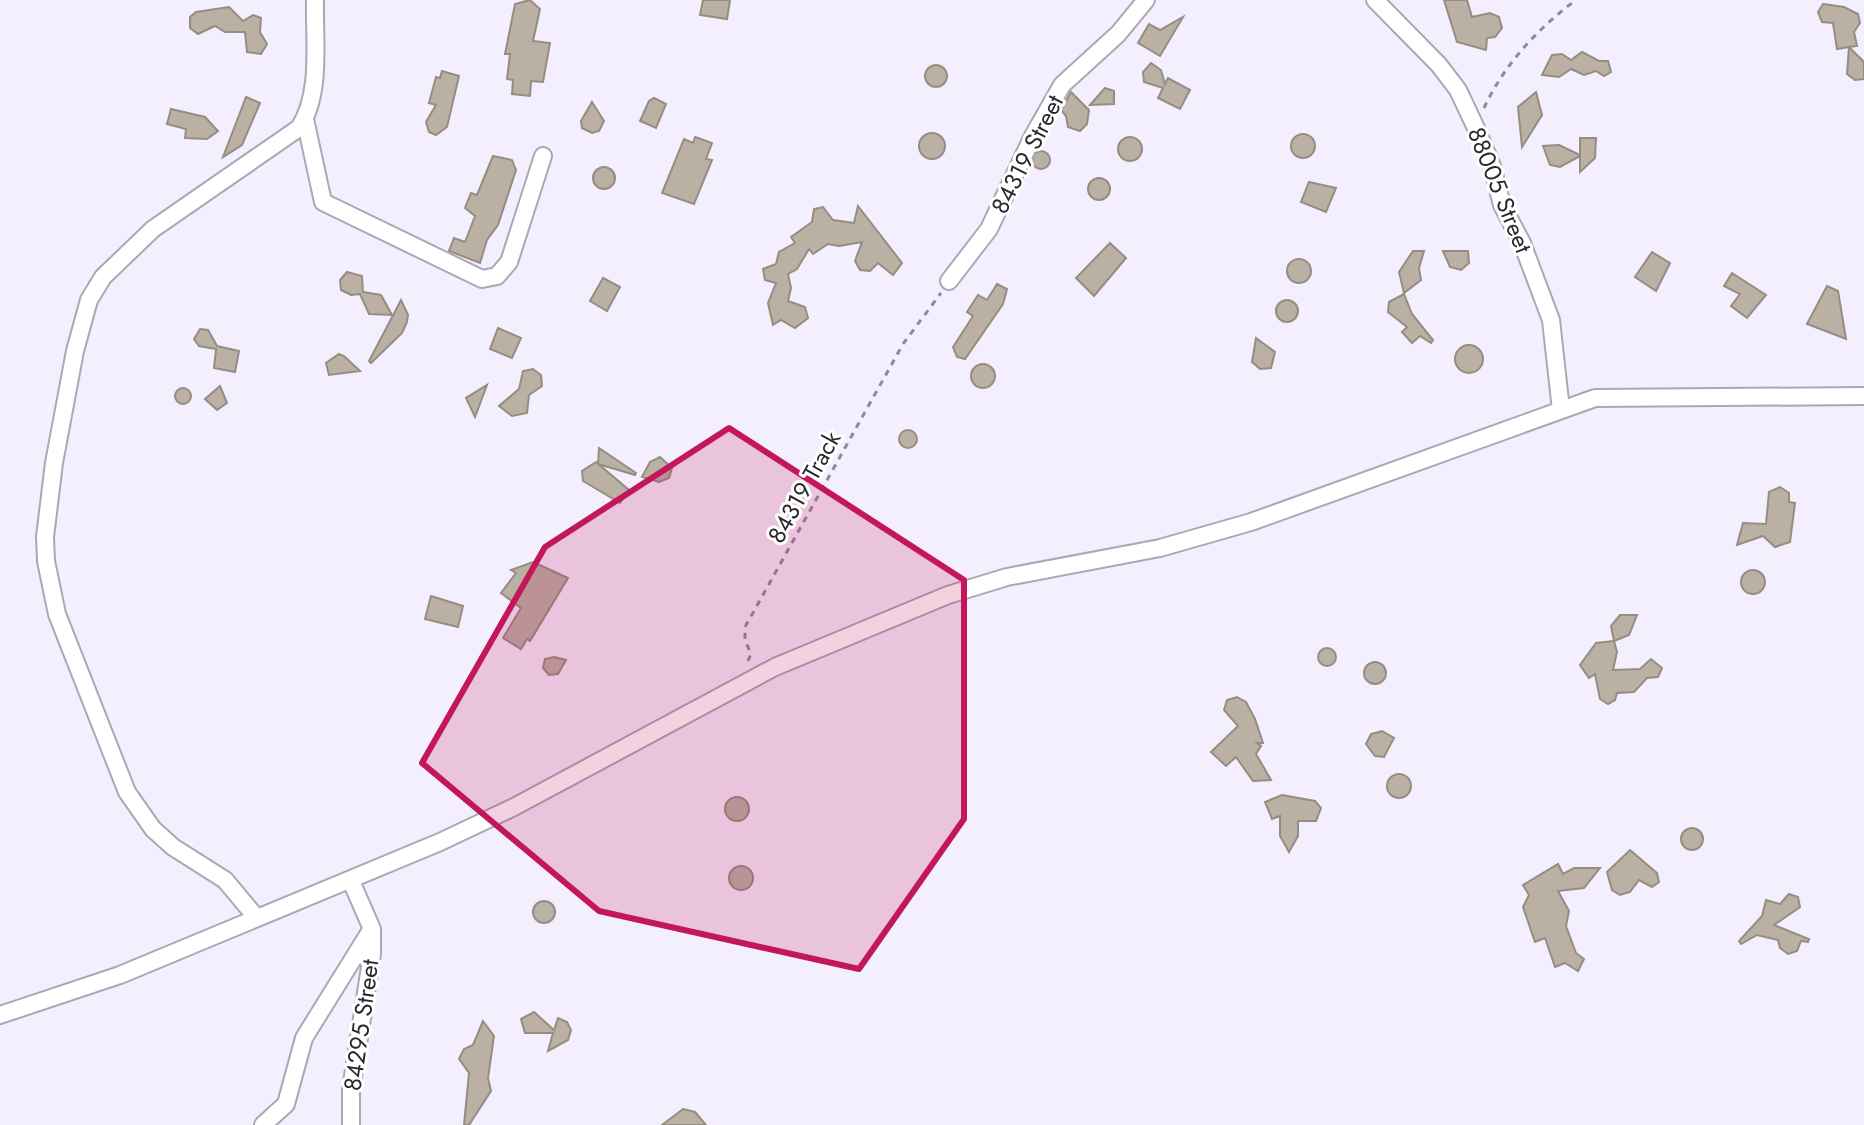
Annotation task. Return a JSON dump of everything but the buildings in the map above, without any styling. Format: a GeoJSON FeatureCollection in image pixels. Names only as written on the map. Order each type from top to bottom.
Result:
{"type":"FeatureCollection","features":[{"type":"Feature","properties":{"kind":"street"},"geometry":{"type":"LineString","coordinates":[[315,0],[312,86],[305,119],[323,202],[482,279],[497,276],[509,262],[543,156]]}},
{"type":"Feature","properties":{"kind":"street","name":"84319 Street"},"geometry":{"type":"LineString","coordinates":[[949,281],[989,229],[1033,136],[1062,85],[1118,34],[1146,0]]}},
{"type":"Feature","properties":{"kind":"street","name":"88005 Street"},"geometry":{"type":"LineString","coordinates":[[1375,0],[1439,65],[1458,90],[1475,126],[1492,166],[1502,205],[1522,243],[1551,320],[1561,410]]}},
{"type":"Feature","properties":{"kind":"street"},"geometry":{"type":"LineString","coordinates":[[256,917],[225,880],[173,847],[153,829],[127,792],[57,614],[46,561],[45,537],[60,425],[89,300],[120,259],[153,229],[284,141],[305,119]]}},
{"type":"Feature","properties":{"kind":"street"},"geometry":{"type":"LineString","coordinates":[[0,1015],[120,975],[256,917],[351,881],[514,807],[775,667],[948,595],[1007,577],[1160,548],[1251,522],[1595,398],[1639,395],[1864,396]]}},
{"type":"Feature","properties":{"kind":"street","name":"84295 Street"},"geometry":{"type":"LineString","coordinates":[[351,881],[372,929],[369,987],[351,1089],[351,1125]]}},
{"type":"Feature","properties":{"kind":"street"},"geometry":{"type":"LineString","coordinates":[[263,1125],[286,1104],[304,1038],[372,929]]}},
{"type":"Feature","properties":{"kind":"path"},"geometry":{"type":"LineString","coordinates":[[1475,126],[1504,70],[1553,17],[1576,0]]}},
{"type":"Feature","properties":{"kind":"path","name":"84319 Track"},"geometry":{"type":"LineString","coordinates":[[745,664],[751,657],[745,627],[903,344],[949,281]]}},
{"type":"Feature","properties":{"kind":"highlighted area"},"geometry":{"type":"Polygon","coordinates":[[[729,428],[964,580],[964,819],[859,969],[599,911],[422,763],[545,547],[729,428]]]}}]}
